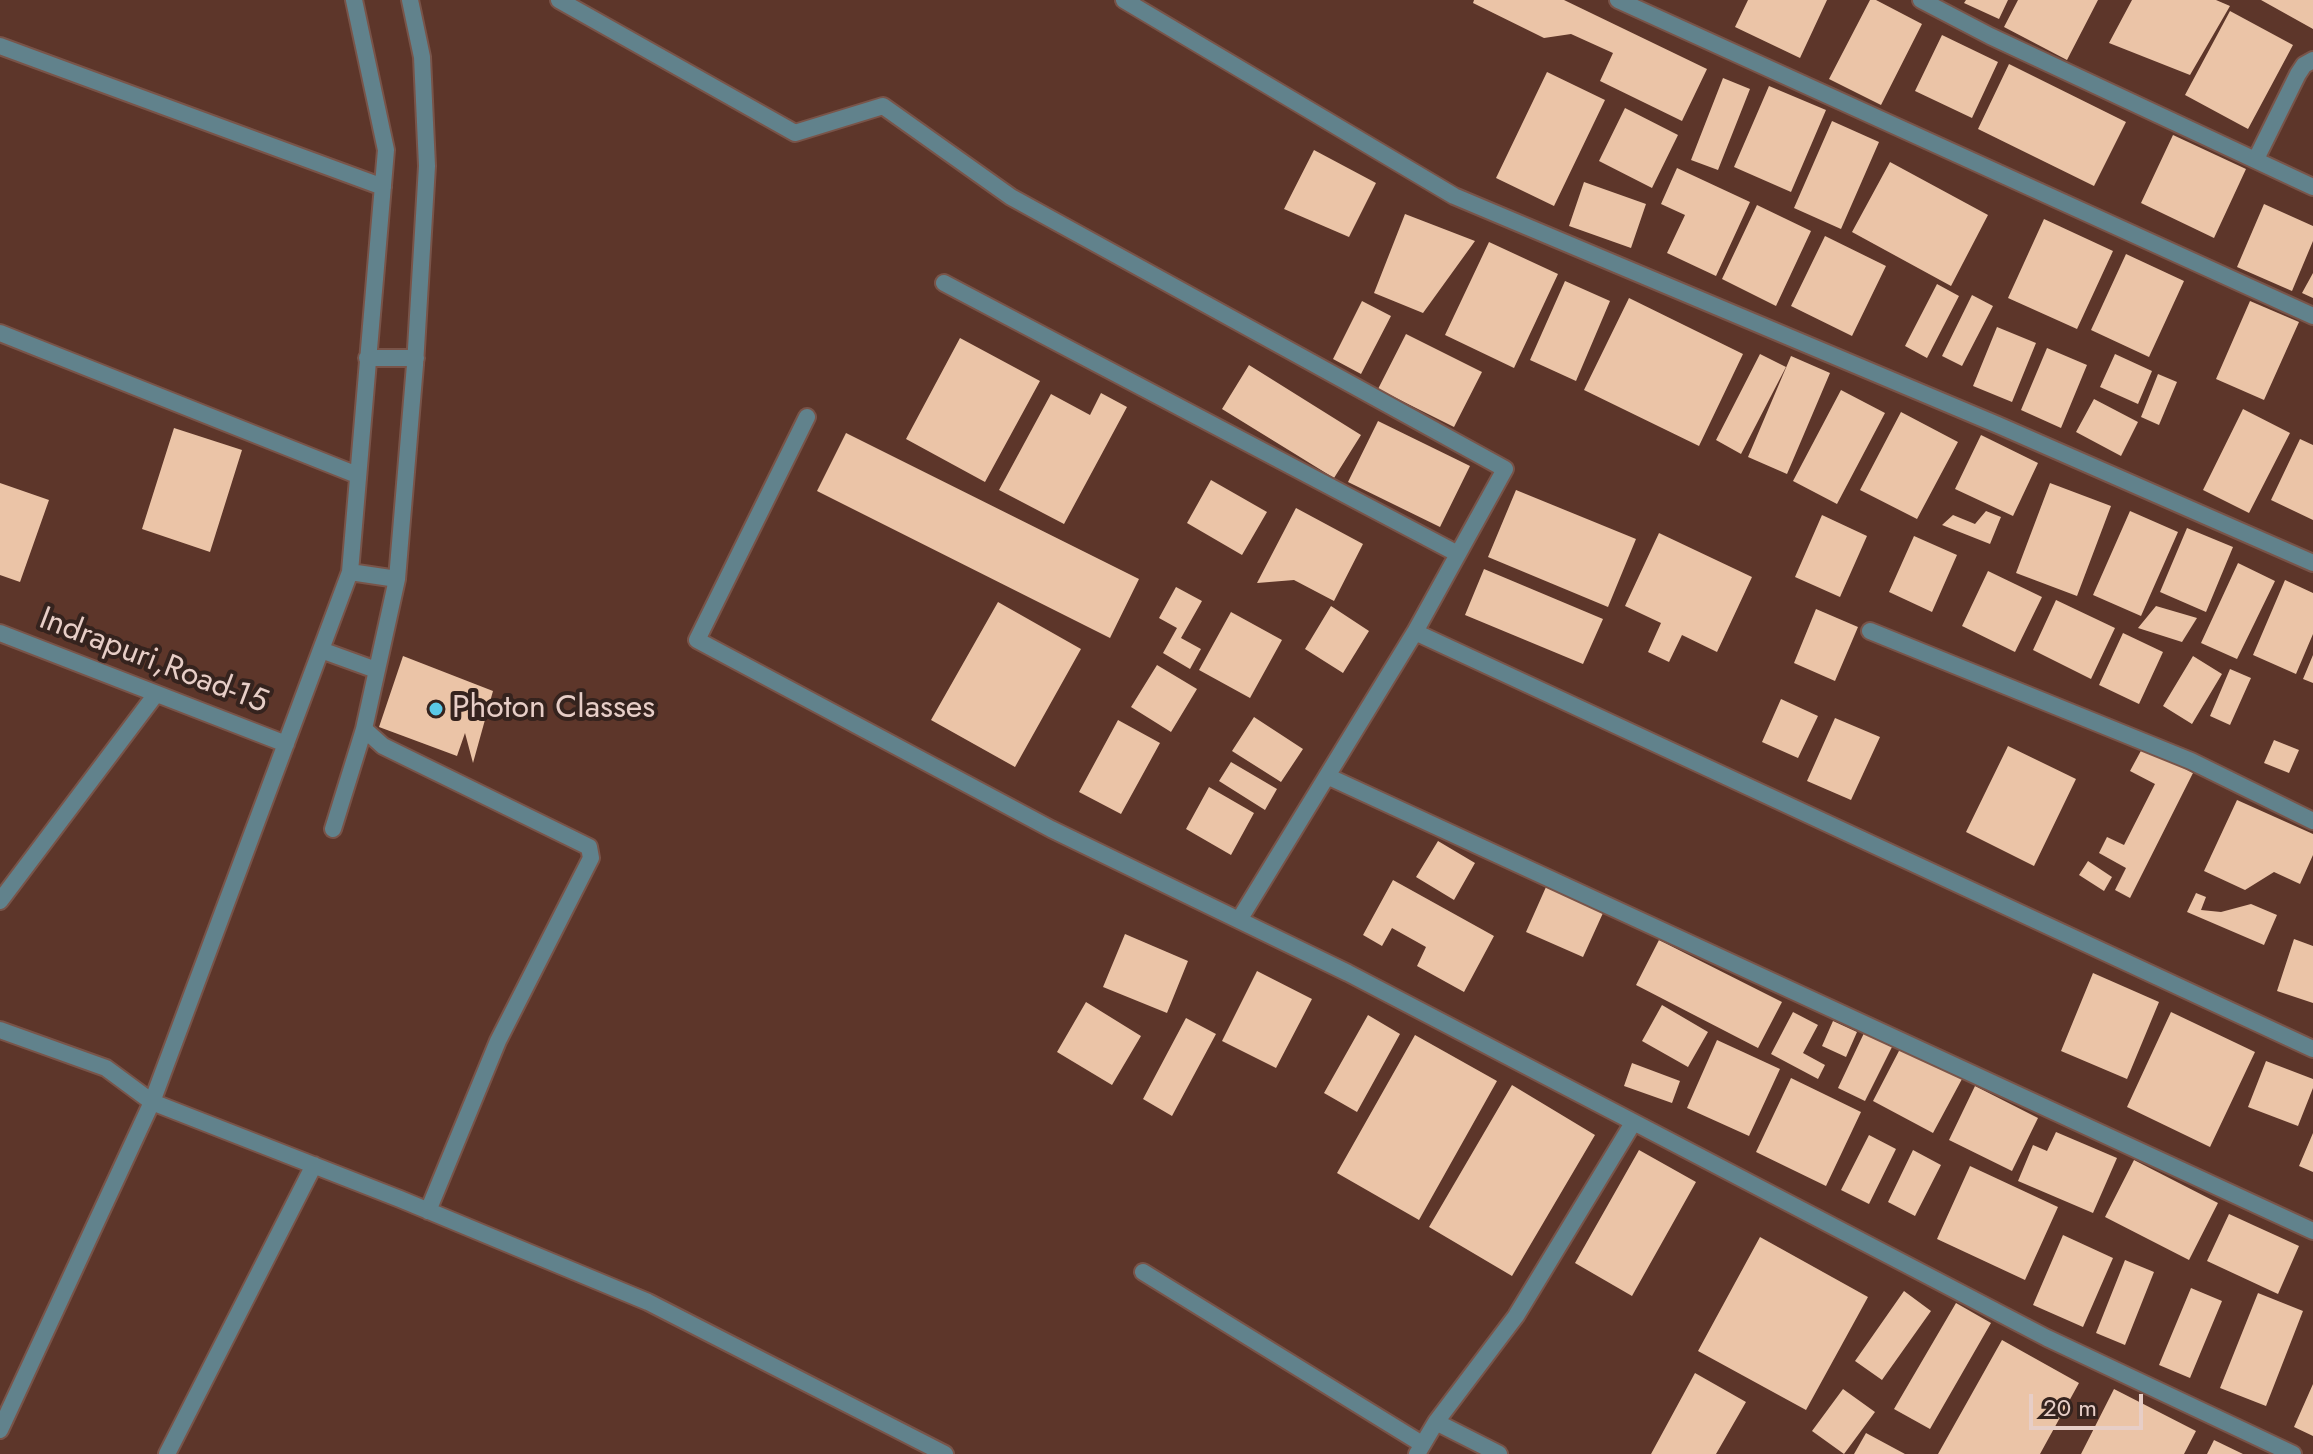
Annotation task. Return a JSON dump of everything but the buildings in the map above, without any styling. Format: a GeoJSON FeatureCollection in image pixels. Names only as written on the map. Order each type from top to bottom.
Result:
{"type":"FeatureCollection","features":[{"type":"Feature","properties":{"kind":"street"},"geometry":{"type":"LineString","coordinates":[[0,1430],[152,1102],[350,572],[386,150],[354,0]]}},
{"type":"Feature","properties":{"kind":"street"},"geometry":{"type":"LineString","coordinates":[[333,829],[364,729],[397,579],[416,358],[427,166],[422,57],[410,0]]}},
{"type":"Feature","properties":{"kind":"street"},"geometry":{"type":"LineString","coordinates":[[559,0],[795,133],[883,106],[1011,197],[1505,469],[1415,632],[1239,920]]}},
{"type":"Feature","properties":{"kind":"street"},"geometry":{"type":"LineString","coordinates":[[1124,0],[1454,196],[1998,425],[2313,563]]}},
{"type":"Feature","properties":{"kind":"street"},"geometry":{"type":"LineString","coordinates":[[1618,0],[2313,316]]}},
{"type":"Feature","properties":{"kind":"street"},"geometry":{"type":"LineString","coordinates":[[1921,0],[1990,36],[2313,187]]}},
{"type":"Feature","properties":{"kind":"street"},"geometry":{"type":"LineString","coordinates":[[0,46],[383,187]]}},
{"type":"Feature","properties":{"kind":"street"},"geometry":{"type":"LineString","coordinates":[[2256,159],[2298,74],[2304,65],[2313,60]]}},
{"type":"Feature","properties":{"kind":"street"},"geometry":{"type":"LineString","coordinates":[[944,283],[1458,554]]}},
{"type":"Feature","properties":{"kind":"street"},"geometry":{"type":"LineString","coordinates":[[0,333],[357,475]]}},
{"type":"Feature","properties":{"kind":"street"},"geometry":{"type":"LineString","coordinates":[[367,358],[416,358]]}},
{"type":"Feature","properties":{"kind":"street"},"geometry":{"type":"LineString","coordinates":[[807,417],[697,640],[1051,829],[1348,973],[2047,1338],[2293,1454]]}},
{"type":"Feature","properties":{"kind":"street"},"geometry":{"type":"LineString","coordinates":[[350,572],[397,579]]}},
{"type":"Feature","properties":{"kind":"street"},"geometry":{"type":"LineString","coordinates":[[1870,631],[2191,761],[2313,821]]}},
{"type":"Feature","properties":{"kind":"street"},"geometry":{"type":"LineString","coordinates":[[1415,632],[2313,1049]]}},
{"type":"Feature","properties":{"kind":"street","name":"Indrapuri,Road-15"},"geometry":{"type":"LineString","coordinates":[[0,633],[286,744]]}},
{"type":"Feature","properties":{"kind":"street"},"geometry":{"type":"LineString","coordinates":[[321,650],[376,670]]}},
{"type":"Feature","properties":{"kind":"street"},"geometry":{"type":"LineString","coordinates":[[0,901],[156,694]]}},
{"type":"Feature","properties":{"kind":"street"},"geometry":{"type":"LineString","coordinates":[[364,729],[383,746],[589,847],[591,858],[498,1041],[428,1211]]}},
{"type":"Feature","properties":{"kind":"street"},"geometry":{"type":"LineString","coordinates":[[1327,776],[2313,1231]]}},
{"type":"Feature","properties":{"kind":"street"},"geometry":{"type":"LineString","coordinates":[[0,1030],[106,1068],[152,1102],[648,1302],[945,1454]]}},
{"type":"Feature","properties":{"kind":"street"},"geometry":{"type":"LineString","coordinates":[[1143,1272],[1419,1449],[1516,1316],[1633,1123]]}},
{"type":"Feature","properties":{"kind":"street"},"geometry":{"type":"LineString","coordinates":[[167,1454],[314,1165]]}},
{"type":"Feature","properties":{"kind":"street"},"geometry":{"type":"LineString","coordinates":[[1436,1422],[1499,1454]]}},
{"type":"Feature","properties":{"kind":"place","name":"Photon Classes"},"geometry":{"type":"Point","coordinates":[436,709]}}]}
